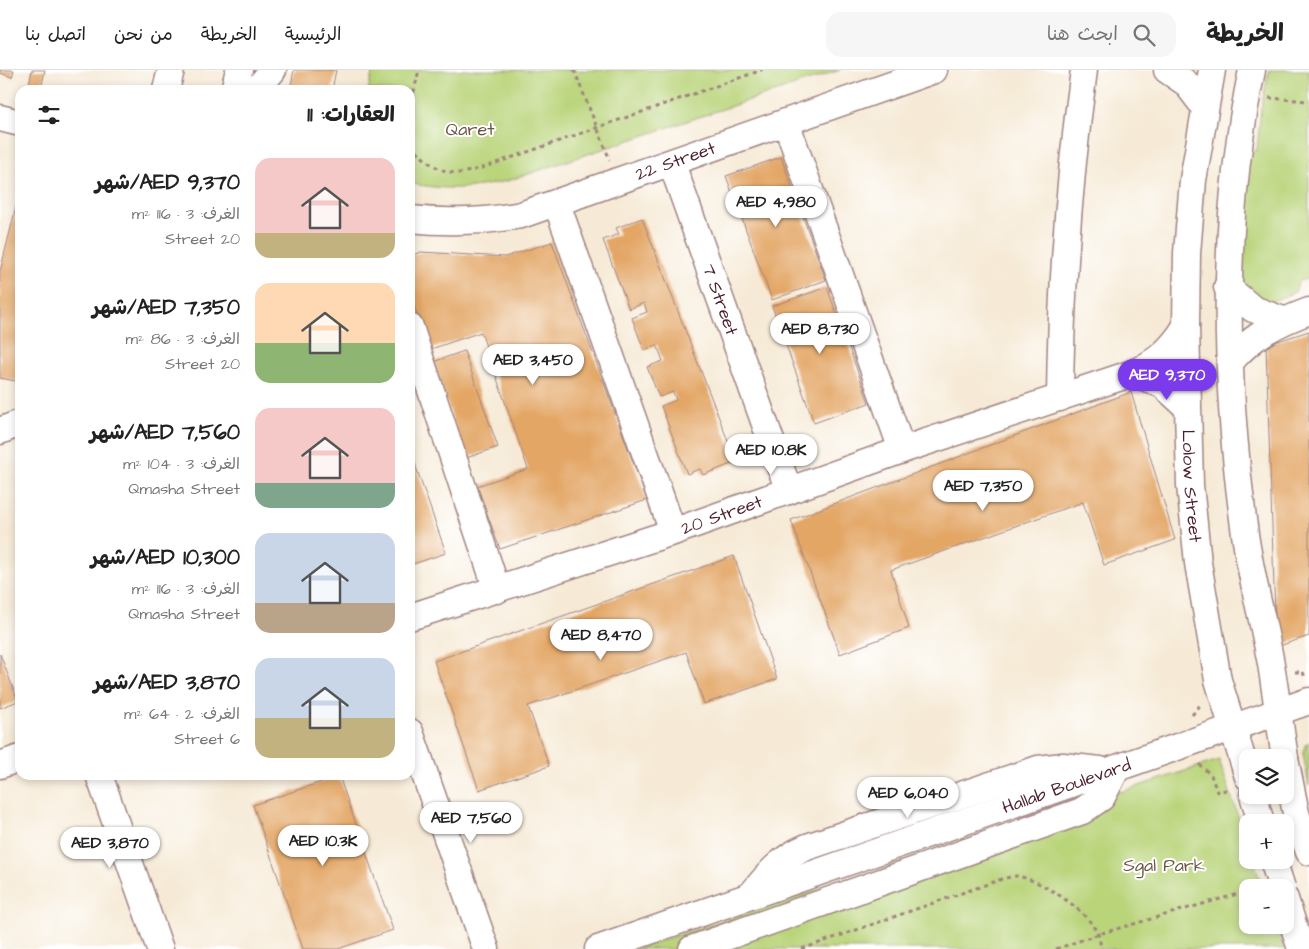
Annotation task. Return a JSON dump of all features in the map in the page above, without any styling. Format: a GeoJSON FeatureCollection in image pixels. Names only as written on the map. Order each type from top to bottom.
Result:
{"type":"FeatureCollection","features":[{"type":"Feature","properties":{"kind":"street"},"geometry":{"type":"LineString","coordinates":[[167,85],[171,70]]}},
{"type":"Feature","properties":{"kind":"street"},"geometry":{"type":"LineString","coordinates":[[235,85],[239,70]]}},
{"type":"Feature","properties":{"kind":"street","name":"22 Street"},"geometry":{"type":"LineString","coordinates":[[415,220],[446,223],[484,222],[521,215],[672,164],[934,70]]}},
{"type":"Feature","properties":{"kind":"street"},"geometry":{"type":"LineString","coordinates":[[1060,398],[1062,292],[1067,213],[1084,70]]}},
{"type":"Feature","properties":{"kind":"street"},"geometry":{"type":"LineString","coordinates":[[1167,70],[1186,83],[1205,108]]}},
{"type":"Feature","properties":{"kind":"street","name":"Lolow Street"},"geometry":{"type":"LineString","coordinates":[[1212,70],[1192,189],[1187,253],[1186,326],[1190,485],[1198,563],[1218,680],[1239,749]]}},
{"type":"Feature","properties":{"kind":"street"},"geometry":{"type":"LineString","coordinates":[[1252,70],[1246,96],[1233,199],[1227,287],[1234,449],[1245,536],[1271,664],[1284,749]]}},
{"type":"Feature","properties":{"kind":"street"},"geometry":{"type":"LineString","coordinates":[[0,118],[15,122]]}},
{"type":"Feature","properties":{"kind":"street"},"geometry":{"type":"LineString","coordinates":[[786,122],[902,450]]}},
{"type":"Feature","properties":{"kind":"street","name":"7 Street"},"geometry":{"type":"LineString","coordinates":[[672,164],[789,491]]}},
{"type":"Feature","properties":{"kind":"street"},"geometry":{"type":"LineString","coordinates":[[557,204],[674,532]]}},
{"type":"Feature","properties":{"kind":"street"},"geometry":{"type":"LineString","coordinates":[[1227,287],[1253,309],[1283,320]]}},
{"type":"Feature","properties":{"kind":"street"},"geometry":{"type":"LineString","coordinates":[[1231,361],[1254,337],[1283,320],[1309,311]]}},
{"type":"Feature","properties":{"kind":"street","name":"20 Street"},"geometry":{"type":"LineString","coordinates":[[415,619],[674,532],[902,450],[1133,373],[1150,365],[1164,355],[1176,342],[1186,326]]}},
{"type":"Feature","properties":{"kind":"street"},"geometry":{"type":"LineString","coordinates":[[415,342],[497,590]]}},
{"type":"Feature","properties":{"kind":"street"},"geometry":{"type":"LineString","coordinates":[[1133,373],[1164,385],[1188,407]]}},
{"type":"Feature","properties":{"kind":"street"},"geometry":{"type":"LineString","coordinates":[[0,431],[15,425]]}},
{"type":"Feature","properties":{"kind":"street"},"geometry":{"type":"LineString","coordinates":[[0,442],[15,440]]}},
{"type":"Feature","properties":{"kind":"street","name":"Hallab Boulevard"},"geometry":{"type":"LineString","coordinates":[[606,948],[751,895],[1309,701]]}},
{"type":"Feature","properties":{"kind":"street"},"geometry":{"type":"LineString","coordinates":[[415,746],[486,949]]}},
{"type":"Feature","properties":{"kind":"street"},"geometry":{"type":"LineString","coordinates":[[0,766],[15,760]]}},
{"type":"Feature","properties":{"kind":"street"},"geometry":{"type":"LineString","coordinates":[[692,949],[1082,810],[1102,797],[1112,769]]}},
{"type":"Feature","properties":{"kind":"street"},"geometry":{"type":"LineString","coordinates":[[101,780],[160,949]]}},
{"type":"Feature","properties":{"kind":"street"},"geometry":{"type":"LineString","coordinates":[[1294,803],[1309,852]]}},
{"type":"Feature","properties":{"kind":"street"},"geometry":{"type":"LineString","coordinates":[[1294,928],[1300,947]]}},
{"type":"Feature","properties":{"kind":"path"},"geometry":{"type":"LineString","coordinates":[[415,89],[420,70]]}},
{"type":"Feature","properties":{"kind":"path"},"geometry":{"type":"LineString","coordinates":[[574,70],[619,181]]}},
{"type":"Feature","properties":{"kind":"path"},"geometry":{"type":"LineString","coordinates":[[415,145],[421,156],[438,168],[458,173],[479,169],[762,70]]}},
{"type":"Feature","properties":{"kind":"path"},"geometry":{"type":"LineString","coordinates":[[1246,96],[1309,101]]}},
{"type":"Feature","properties":{"kind":"path"},"geometry":{"type":"LineString","coordinates":[[802,949],[1002,879],[1017,876],[1040,884],[1067,901],[1084,915],[1098,934],[1101,949]]}},
{"type":"Feature","properties":{"kind":"path"},"geometry":{"type":"LineString","coordinates":[[1056,949],[1098,934],[1239,894]]}},
{"type":"Feature","properties":{"kind":"green space","name":"Qaret"},"geometry":{"type":"Polygon","coordinates":[[[373,70],[840,70],[507,181],[458,188],[415,184],[415,85],[369,85],[373,70]]]}},
{"type":"Feature","properties":{"kind":"green space"},"geometry":{"type":"Polygon","coordinates":[[[1269,70],[1309,70],[1309,278],[1299,281],[1295,292],[1270,302],[1236,289],[1240,159],[1257,150],[1261,108],[1269,70]]]}},
{"type":"Feature","properties":{"kind":"green space"},"geometry":{"type":"Polygon","coordinates":[[[1309,742],[1309,786],[1303,754],[1305,745],[1309,742]]]}},
{"type":"Feature","properties":{"kind":"green space","name":"Sgal Park"},"geometry":{"type":"Polygon","coordinates":[[[1219,760],[1239,819],[1239,869],[1256,869],[1260,879],[1239,879],[1239,934],[1279,934],[1284,949],[635,949],[1219,760]]]}},
{"type":"Feature","properties":{"kind":"building"},"geometry":{"type":"Polygon","coordinates":[[[0,70],[14,70],[12,77],[0,73],[0,70]]]}},
{"type":"Feature","properties":{"kind":"building"},"geometry":{"type":"Polygon","coordinates":[[[32,70],[45,70],[42,85],[29,85],[32,70]]]}},
{"type":"Feature","properties":{"kind":"building"},"geometry":{"type":"Polygon","coordinates":[[[294,70],[336,70],[333,85],[291,85],[294,70]]]}},
{"type":"Feature","properties":{"kind":"building"},"geometry":{"type":"Polygon","coordinates":[[[781,157],[826,280],[772,300],[726,176],[781,157]]]}},
{"type":"Feature","properties":{"kind":"building"},"geometry":{"type":"Polygon","coordinates":[[[15,211],[15,381],[0,378],[0,272],[15,211]]]}},
{"type":"Feature","properties":{"kind":"building"},"geometry":{"type":"Polygon","coordinates":[[[642,218],[736,462],[703,475],[700,469],[687,474],[661,406],[676,400],[673,392],[659,397],[647,367],[663,361],[657,345],[644,350],[632,318],[647,312],[644,303],[629,309],[603,240],[619,234],[616,228],[642,218]]]}},
{"type":"Feature","properties":{"kind":"building"},"geometry":{"type":"Polygon","coordinates":[[[552,242],[647,500],[500,549],[477,486],[528,469],[481,332],[431,349],[415,309],[415,254],[421,252],[505,257],[552,242]]]}},
{"type":"Feature","properties":{"kind":"building"},"geometry":{"type":"Polygon","coordinates":[[[827,287],[869,403],[814,423],[772,306],[827,287]]]}},
{"type":"Feature","properties":{"kind":"building"},"geometry":{"type":"Polygon","coordinates":[[[1309,331],[1309,636],[1276,647],[1266,345],[1309,331]]]}},
{"type":"Feature","properties":{"kind":"building"},"geometry":{"type":"Polygon","coordinates":[[[464,351],[498,447],[466,458],[433,362],[464,351]]]}},
{"type":"Feature","properties":{"kind":"building"},"geometry":{"type":"Polygon","coordinates":[[[1131,392],[1175,540],[1104,565],[1083,502],[891,570],[909,628],[840,654],[791,520],[1131,392]]]}},
{"type":"Feature","properties":{"kind":"building"},"geometry":{"type":"Polygon","coordinates":[[[415,464],[446,553],[415,563],[415,464]]]}},
{"type":"Feature","properties":{"kind":"building"},"geometry":{"type":"Polygon","coordinates":[[[734,556],[777,679],[704,704],[686,652],[528,706],[549,766],[479,790],[434,661],[734,556]]]}},
{"type":"Feature","properties":{"kind":"building"},"geometry":{"type":"Polygon","coordinates":[[[0,654],[15,693],[15,702],[0,708],[0,654]]]}},
{"type":"Feature","properties":{"kind":"building"},"geometry":{"type":"Polygon","coordinates":[[[327,780],[340,780],[393,930],[338,949],[303,949],[253,805],[327,780]]]}}]}
